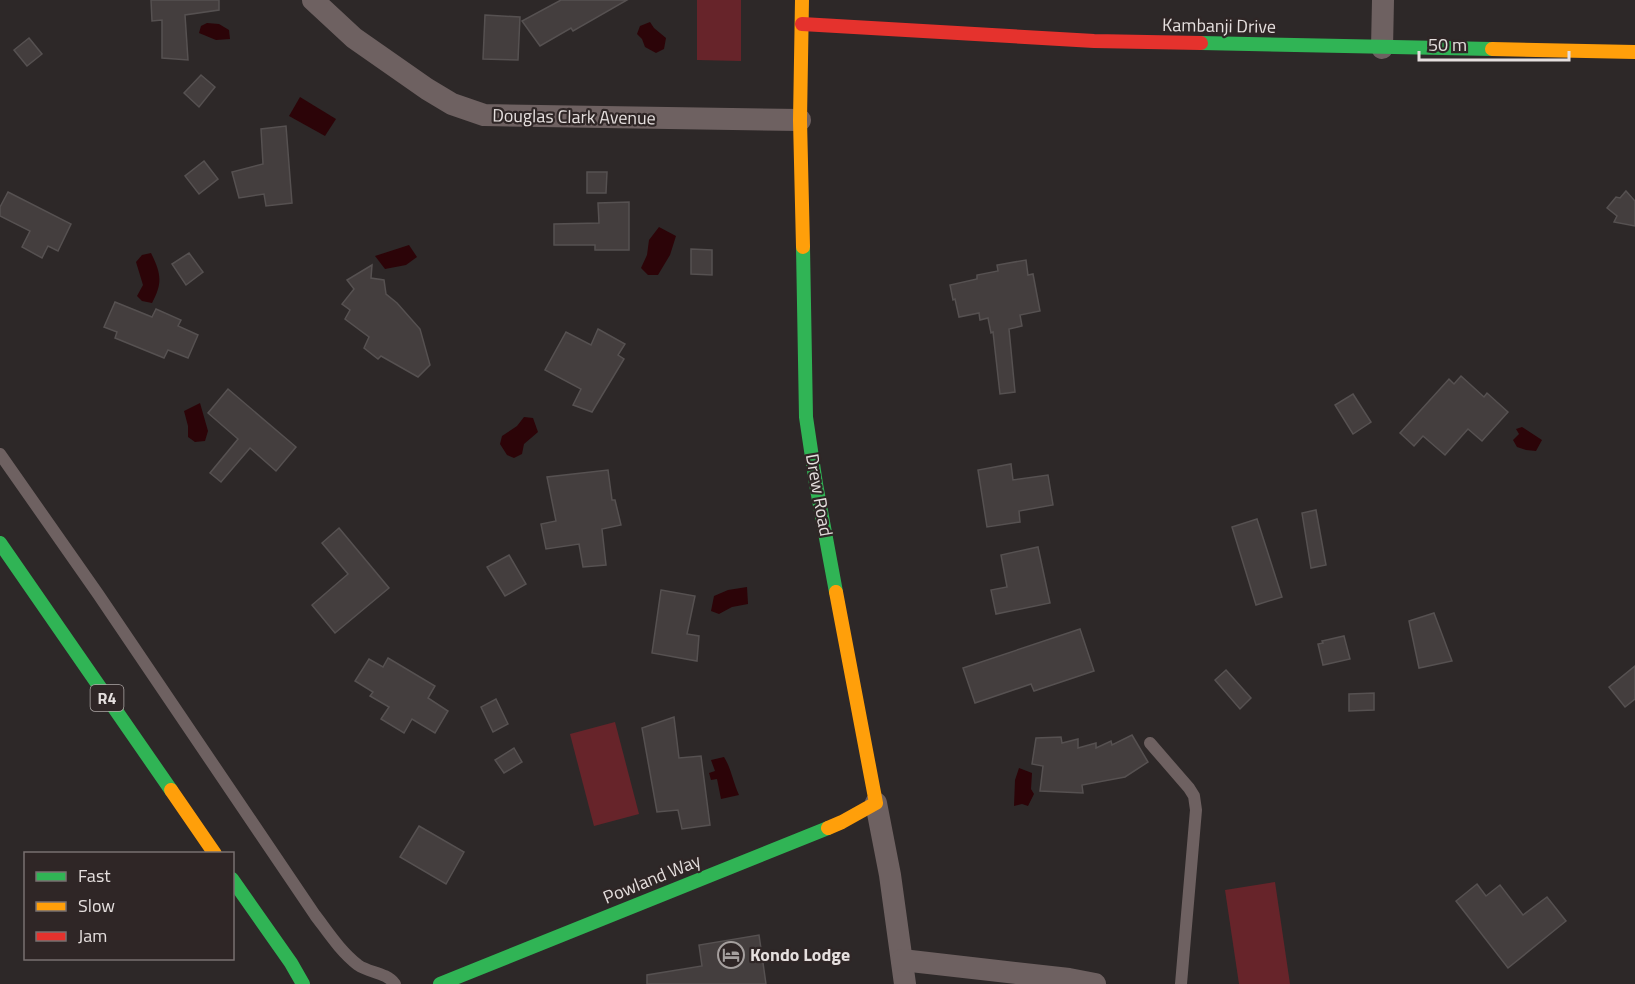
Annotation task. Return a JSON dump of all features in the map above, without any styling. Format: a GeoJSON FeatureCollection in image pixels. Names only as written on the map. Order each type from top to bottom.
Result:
{"type":"FeatureCollection","features":[{"type":"Feature","properties":{"kind":"main road","name":"Drew Road"},"geometry":{"type":"LineString","coordinates":[[802,0],[800,120],[806,417],[816,484],[876,803]]}},
{"type":"Feature","properties":{"kind":"main road","name":"Kambanji Drive"},"geometry":{"type":"LineString","coordinates":[[802,24],[1094,41],[1635,52]]}},
{"type":"Feature","properties":{"kind":"main road","name":"R4"},"geometry":{"type":"LineString","coordinates":[[0,543],[214,852]]}},
{"type":"Feature","properties":{"kind":"main road","name":"Powland Way"},"geometry":{"type":"LineString","coordinates":[[440,984],[842,822],[876,803]]}},
{"type":"Feature","properties":{"kind":"main road"},"geometry":{"type":"LineString","coordinates":[[234,882],[291,963],[303,984]]}},
{"type":"Feature","properties":{"kind":"street","name":"Douglas Clark Avenue"},"geometry":{"type":"LineString","coordinates":[[313,0],[354,38],[427,89],[452,104],[484,115],[800,120]]}},
{"type":"Feature","properties":{"kind":"street"},"geometry":{"type":"LineString","coordinates":[[1382,48],[1383,0]]}},
{"type":"Feature","properties":{"kind":"street","name":"Drew Road"},"geometry":{"type":"LineString","coordinates":[[876,803],[890,875],[905,984]]}},
{"type":"Feature","properties":{"kind":"street"},"geometry":{"type":"LineString","coordinates":[[902,960],[1095,984]]}},
{"type":"Feature","properties":{"kind":"lane"},"geometry":{"type":"LineString","coordinates":[[0,454],[98,594],[315,915],[349,957],[361,967],[390,978],[394,984]]}},
{"type":"Feature","properties":{"kind":"lane"},"geometry":{"type":"LineString","coordinates":[[1150,743],[1189,788],[1194,796],[1196,810],[1182,984]]}},
{"type":"Feature","properties":{"kind":"shaded area"},"geometry":{"type":"Polygon","coordinates":[[[697,0],[741,0],[741,61],[697,60],[697,0]]]}},
{"type":"Feature","properties":{"kind":"shaded area"},"geometry":{"type":"Polygon","coordinates":[[[650,22],[666,38],[664,49],[656,53],[645,47],[637,34],[640,26],[650,22]]]}},
{"type":"Feature","properties":{"kind":"shaded area"},"geometry":{"type":"Polygon","coordinates":[[[207,23],[219,24],[229,30],[230,39],[216,40],[199,33],[201,26],[207,23]]]}},
{"type":"Feature","properties":{"kind":"shaded area"},"geometry":{"type":"Polygon","coordinates":[[[300,97],[336,119],[325,136],[289,116],[300,97]]]}},
{"type":"Feature","properties":{"kind":"shaded area"},"geometry":{"type":"Polygon","coordinates":[[[659,227],[676,236],[670,255],[658,275],[648,275],[641,268],[647,255],[649,240],[659,227]]]}},
{"type":"Feature","properties":{"kind":"shaded area"},"geometry":{"type":"Polygon","coordinates":[[[409,245],[417,257],[406,265],[385,269],[375,256],[409,245]]]}},
{"type":"Feature","properties":{"kind":"shaded area"},"geometry":{"type":"Polygon","coordinates":[[[151,253],[159,278],[158,290],[152,303],[142,301],[137,296],[143,285],[136,262],[142,255],[151,253]]]}},
{"type":"Feature","properties":{"kind":"shaded area"},"geometry":{"type":"Polygon","coordinates":[[[200,403],[208,431],[205,441],[195,442],[188,437],[184,411],[200,403]]]}},
{"type":"Feature","properties":{"kind":"shaded area"},"geometry":{"type":"Polygon","coordinates":[[[524,417],[533,418],[538,432],[524,444],[522,454],[514,458],[507,455],[500,444],[502,436],[517,426],[524,417]]]}},
{"type":"Feature","properties":{"kind":"shaded area"},"geometry":{"type":"Polygon","coordinates":[[[1522,427],[1542,440],[1536,451],[1517,447],[1513,440],[1519,434],[1516,429],[1522,427]]]}},
{"type":"Feature","properties":{"kind":"shaded area"},"geometry":{"type":"Polygon","coordinates":[[[747,587],[748,604],[732,607],[719,614],[711,611],[714,596],[728,590],[747,587]]]}},
{"type":"Feature","properties":{"kind":"shaded area"},"geometry":{"type":"Polygon","coordinates":[[[615,722],[639,814],[594,826],[570,734],[615,722]]]}},
{"type":"Feature","properties":{"kind":"shaded area"},"geometry":{"type":"Polygon","coordinates":[[[724,757],[739,795],[721,799],[717,779],[711,780],[709,773],[715,771],[711,760],[724,757]]]}},
{"type":"Feature","properties":{"kind":"shaded area"},"geometry":{"type":"Polygon","coordinates":[[[1019,768],[1032,773],[1031,789],[1034,794],[1028,806],[1022,804],[1014,806],[1015,780],[1019,768]]]}},
{"type":"Feature","properties":{"kind":"shaded area"},"geometry":{"type":"Polygon","coordinates":[[[1275,882],[1290,984],[1239,984],[1225,890],[1275,882]]]}},
{"type":"Feature","properties":{"kind":"building"},"geometry":{"type":"Polygon","coordinates":[[[151,0],[219,0],[219,10],[185,15],[188,60],[162,58],[162,20],[152,21],[151,0]]]}},
{"type":"Feature","properties":{"kind":"building"},"geometry":{"type":"Polygon","coordinates":[[[561,0],[627,0],[573,31],[571,28],[540,46],[522,21],[561,0]]]}},
{"type":"Feature","properties":{"kind":"building"},"geometry":{"type":"Polygon","coordinates":[[[485,15],[520,17],[518,60],[483,59],[485,15]]]}},
{"type":"Feature","properties":{"kind":"building"},"geometry":{"type":"Polygon","coordinates":[[[29,38],[42,54],[27,66],[14,50],[29,38]]]}},
{"type":"Feature","properties":{"kind":"building"},"geometry":{"type":"Polygon","coordinates":[[[201,75],[215,87],[199,107],[184,93],[201,75]]]}},
{"type":"Feature","properties":{"kind":"building"},"geometry":{"type":"Polygon","coordinates":[[[286,126],[292,203],[266,206],[264,194],[239,198],[232,172],[263,164],[261,129],[286,126]]]}},
{"type":"Feature","properties":{"kind":"building"},"geometry":{"type":"Polygon","coordinates":[[[204,161],[218,179],[199,194],[185,176],[204,161]]]}},
{"type":"Feature","properties":{"kind":"building"},"geometry":{"type":"Polygon","coordinates":[[[587,172],[607,172],[606,193],[587,193],[587,172]]]}},
{"type":"Feature","properties":{"kind":"building"},"geometry":{"type":"Polygon","coordinates":[[[1626,191],[1635,201],[1635,226],[1614,222],[1617,216],[1607,208],[1616,197],[1620,198],[1626,191]]]}},
{"type":"Feature","properties":{"kind":"building"},"geometry":{"type":"Polygon","coordinates":[[[8,192],[71,224],[58,251],[48,246],[42,258],[22,247],[30,231],[0,216],[0,207],[8,192]]]}},
{"type":"Feature","properties":{"kind":"building"},"geometry":{"type":"Polygon","coordinates":[[[629,202],[629,250],[595,250],[595,245],[554,245],[554,224],[599,223],[598,203],[629,202]]]}},
{"type":"Feature","properties":{"kind":"building"},"geometry":{"type":"Polygon","coordinates":[[[691,249],[712,250],[712,275],[691,274],[691,249]]]}},
{"type":"Feature","properties":{"kind":"building"},"geometry":{"type":"Polygon","coordinates":[[[189,253],[203,272],[186,285],[172,264],[189,253]]]}},
{"type":"Feature","properties":{"kind":"building"},"geometry":{"type":"Polygon","coordinates":[[[1026,260],[1028,275],[1033,274],[1040,311],[1020,315],[1022,326],[1009,329],[1015,392],[1000,394],[993,332],[991,333],[988,318],[980,320],[979,313],[959,317],[950,285],[977,279],[977,275],[998,271],[997,265],[1026,260]]]}},
{"type":"Feature","properties":{"kind":"building"},"geometry":{"type":"Polygon","coordinates":[[[372,265],[371,278],[384,280],[386,294],[420,329],[430,365],[418,377],[381,356],[378,359],[364,348],[369,337],[345,319],[350,310],[342,304],[354,289],[347,280],[372,265]]]}},
{"type":"Feature","properties":{"kind":"building"},"geometry":{"type":"Polygon","coordinates":[[[115,302],[152,317],[156,309],[181,320],[178,326],[198,335],[188,358],[168,350],[164,358],[115,338],[117,332],[104,327],[115,302]]]}},
{"type":"Feature","properties":{"kind":"building"},"geometry":{"type":"Polygon","coordinates":[[[598,329],[625,344],[618,355],[624,359],[592,412],[573,405],[581,389],[545,370],[566,332],[591,345],[598,329]]]}},
{"type":"Feature","properties":{"kind":"building"},"geometry":{"type":"Polygon","coordinates":[[[1461,376],[1484,397],[1487,393],[1508,412],[1482,441],[1468,429],[1445,455],[1423,436],[1414,446],[1400,433],[1449,379],[1454,384],[1461,376]]]}},
{"type":"Feature","properties":{"kind":"building"},"geometry":{"type":"Polygon","coordinates":[[[228,389],[296,447],[276,471],[250,448],[221,482],[210,473],[238,439],[208,413],[228,389]]]}},
{"type":"Feature","properties":{"kind":"building"},"geometry":{"type":"Polygon","coordinates":[[[1353,394],[1371,422],[1353,434],[1335,405],[1353,394]]]}},
{"type":"Feature","properties":{"kind":"building"},"geometry":{"type":"Polygon","coordinates":[[[1011,464],[1013,480],[1048,475],[1053,505],[1019,511],[1020,522],[987,527],[978,470],[1011,464]]]}},
{"type":"Feature","properties":{"kind":"building"},"geometry":{"type":"Polygon","coordinates":[[[608,470],[612,500],[615,500],[621,525],[602,529],[606,565],[583,567],[579,544],[546,549],[541,524],[556,521],[547,477],[608,470]]]}},
{"type":"Feature","properties":{"kind":"building"},"geometry":{"type":"Polygon","coordinates":[[[1316,510],[1326,565],[1311,568],[1302,513],[1316,510]]]}},
{"type":"Feature","properties":{"kind":"building"},"geometry":{"type":"Polygon","coordinates":[[[1257,519],[1282,597],[1256,605],[1232,527],[1257,519]]]}},
{"type":"Feature","properties":{"kind":"building"},"geometry":{"type":"Polygon","coordinates":[[[339,528],[389,588],[335,633],[312,605],[348,574],[322,543],[339,528]]]}},
{"type":"Feature","properties":{"kind":"building"},"geometry":{"type":"Polygon","coordinates":[[[1038,547],[1050,603],[996,614],[991,590],[1007,587],[1001,555],[1038,547]]]}},
{"type":"Feature","properties":{"kind":"building"},"geometry":{"type":"Polygon","coordinates":[[[509,555],[526,584],[505,596],[487,567],[509,555]]]}},
{"type":"Feature","properties":{"kind":"building"},"geometry":{"type":"Polygon","coordinates":[[[661,590],[695,596],[687,634],[699,636],[697,661],[652,653],[661,590]]]}},
{"type":"Feature","properties":{"kind":"building"},"geometry":{"type":"Polygon","coordinates":[[[1434,613],[1452,661],[1419,668],[1409,621],[1434,613]]]}},
{"type":"Feature","properties":{"kind":"building"},"geometry":{"type":"Polygon","coordinates":[[[1080,629],[1094,671],[1034,691],[1031,684],[975,703],[963,668],[1080,629]]]}},
{"type":"Feature","properties":{"kind":"building"},"geometry":{"type":"Polygon","coordinates":[[[1344,636],[1350,659],[1323,665],[1318,644],[1344,636]]]}},
{"type":"Feature","properties":{"kind":"building"},"geometry":{"type":"Polygon","coordinates":[[[388,658],[435,686],[428,698],[448,711],[435,733],[412,719],[404,733],[381,719],[389,707],[370,696],[373,692],[355,681],[369,659],[383,667],[388,658]]]}},
{"type":"Feature","properties":{"kind":"building"},"geometry":{"type":"Polygon","coordinates":[[[1635,666],[1635,699],[1625,707],[1609,687],[1635,666]]]}},
{"type":"Feature","properties":{"kind":"building"},"geometry":{"type":"Polygon","coordinates":[[[1226,670],[1251,698],[1240,709],[1215,680],[1226,670]]]}},
{"type":"Feature","properties":{"kind":"building"},"geometry":{"type":"Polygon","coordinates":[[[1374,693],[1374,710],[1349,711],[1349,694],[1374,693]]]}},
{"type":"Feature","properties":{"kind":"building"},"geometry":{"type":"Polygon","coordinates":[[[496,699],[508,724],[493,732],[481,707],[496,699]]]}},
{"type":"Feature","properties":{"kind":"building"},"geometry":{"type":"Polygon","coordinates":[[[674,717],[679,758],[701,756],[710,825],[682,829],[678,810],[657,812],[642,728],[674,717]]]}},
{"type":"Feature","properties":{"kind":"building"},"geometry":{"type":"Polygon","coordinates":[[[1132,735],[1148,762],[1125,777],[1082,785],[1083,793],[1040,791],[1043,766],[1032,764],[1036,738],[1061,737],[1062,743],[1078,739],[1078,748],[1096,743],[1096,748],[1111,741],[1112,745],[1132,735]]]}},
{"type":"Feature","properties":{"kind":"building"},"geometry":{"type":"Polygon","coordinates":[[[514,748],[522,762],[504,773],[495,760],[514,748]]]}},
{"type":"Feature","properties":{"kind":"building"},"geometry":{"type":"Polygon","coordinates":[[[419,826],[464,852],[446,884],[400,857],[419,826]]]}},
{"type":"Feature","properties":{"kind":"building"},"geometry":{"type":"Polygon","coordinates":[[[1477,884],[1486,896],[1500,885],[1523,915],[1547,897],[1566,921],[1508,968],[1456,901],[1477,884]]]}},
{"type":"Feature","properties":{"kind":"building","name":"Kondo Lodge"},"geometry":{"type":"Polygon","coordinates":[[[759,935],[766,984],[647,984],[647,975],[702,966],[699,945],[759,935]]]}},
{"type":"Feature","properties":{"kind":"traffic: fast"},"geometry":{"type":"LineString","coordinates":[[1201,43],[1492,49]]}},
{"type":"Feature","properties":{"kind":"traffic: fast"},"geometry":{"type":"LineString","coordinates":[[803,247],[806,417],[836,592]]}},
{"type":"Feature","properties":{"kind":"traffic: fast"},"geometry":{"type":"LineString","coordinates":[[0,543],[171,790]]}},
{"type":"Feature","properties":{"kind":"traffic: fast"},"geometry":{"type":"LineString","coordinates":[[440,984],[828,828]]}},
{"type":"Feature","properties":{"kind":"traffic: fast"},"geometry":{"type":"LineString","coordinates":[[234,882],[291,963],[303,984]]}},
{"type":"Feature","properties":{"kind":"traffic: slow"},"geometry":{"type":"LineString","coordinates":[[802,0],[800,120],[803,247]]}},
{"type":"Feature","properties":{"kind":"traffic: slow"},"geometry":{"type":"LineString","coordinates":[[1492,49],[1635,52]]}},
{"type":"Feature","properties":{"kind":"traffic: slow"},"geometry":{"type":"LineString","coordinates":[[828,828],[876,803],[836,592]]}},
{"type":"Feature","properties":{"kind":"traffic: slow"},"geometry":{"type":"LineString","coordinates":[[171,790],[214,852]]}},
{"type":"Feature","properties":{"kind":"traffic: jam"},"geometry":{"type":"LineString","coordinates":[[802,24],[1094,41],[1201,43]]}},
{"type":"Feature","properties":{"kind":"place","name":"Kondo Lodge"},"geometry":{"type":"Point","coordinates":[731,955]}}]}
